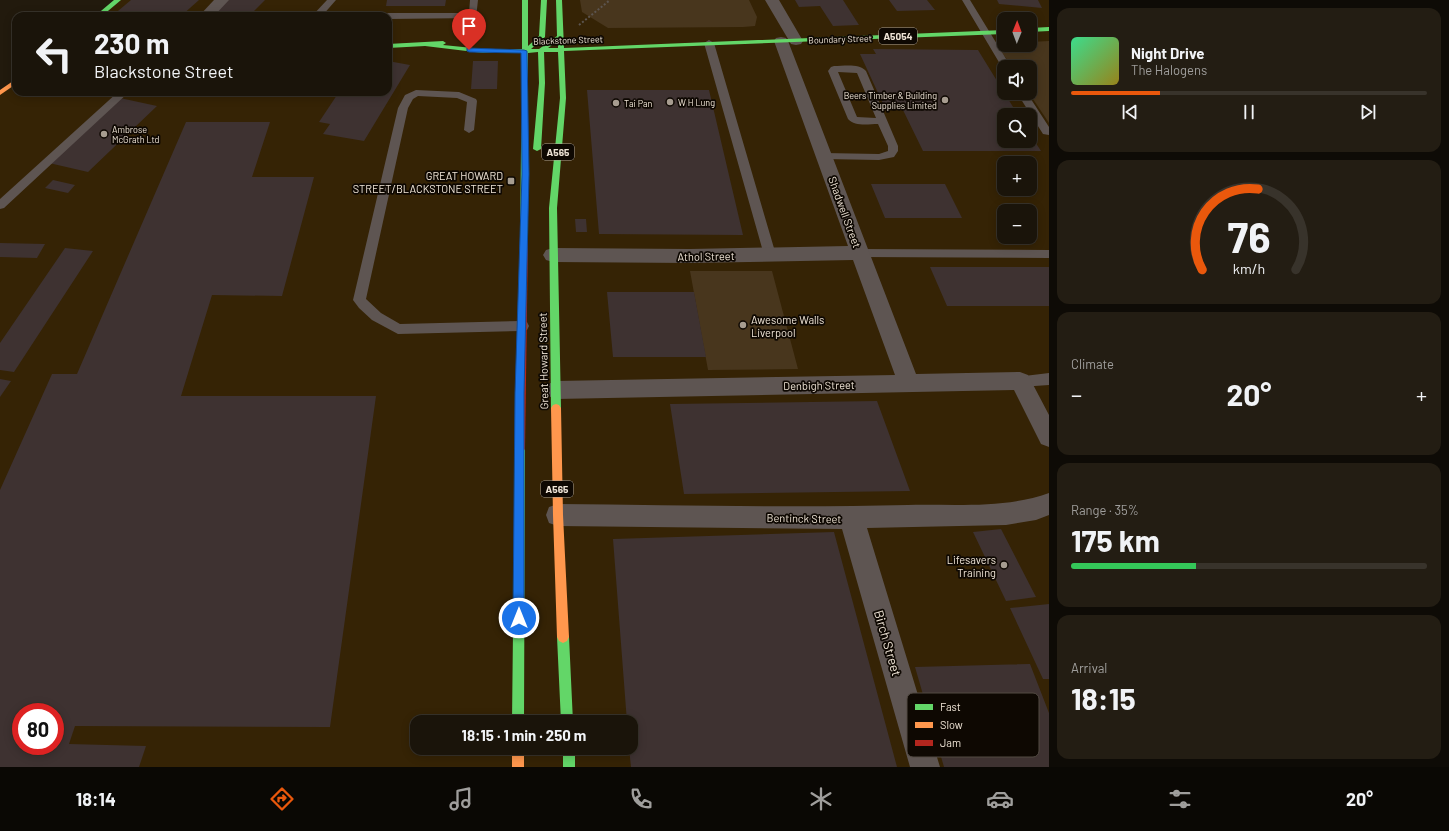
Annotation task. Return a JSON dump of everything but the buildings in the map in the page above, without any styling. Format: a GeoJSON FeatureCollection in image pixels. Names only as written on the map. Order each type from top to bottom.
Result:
{"type":"FeatureCollection","features":[{"type":"Feature","properties":{"kind":"main road"},"geometry":{"type":"LineString","coordinates":[[103,12],[118,0]]}},
{"type":"Feature","properties":{"kind":"main road","name":"Great Howard Street"},"geometry":{"type":"LineString","coordinates":[[518,715],[520,393],[526,174],[524,51],[520,39],[525,0]]}},
{"type":"Feature","properties":{"kind":"main road"},"geometry":{"type":"LineString","coordinates":[[524,51],[542,37],[544,0]]}},
{"type":"Feature","properties":{"kind":"main road","name":"Great Howard Street"},"geometry":{"type":"LineString","coordinates":[[559,0],[565,36],[562,50],[563,98],[553,208],[552,255],[558,515],[567,715]]}},
{"type":"Feature","properties":{"kind":"main road"},"geometry":{"type":"LineString","coordinates":[[1037,30],[1049,29]]}},
{"type":"Feature","properties":{"kind":"main road","name":"Boundary Street"},"geometry":{"type":"LineString","coordinates":[[788,41],[997,32]]}},
{"type":"Feature","properties":{"kind":"main road"},"geometry":{"type":"LineString","coordinates":[[526,174],[538,145],[542,83],[541,50],[565,36]]}},
{"type":"Feature","properties":{"kind":"main road","name":"Blackstone Street"},"geometry":{"type":"LineString","coordinates":[[520,39],[565,36]]}},
{"type":"Feature","properties":{"kind":"main road","name":"Blackstone Street"},"geometry":{"type":"LineString","coordinates":[[631,38],[709,43]]}},
{"type":"Feature","properties":{"kind":"main road","name":"Blackstone Street"},"geometry":{"type":"LineString","coordinates":[[392,46],[428,45],[474,41]]}},
{"type":"Feature","properties":{"kind":"main road","name":"Blackstone Street"},"geometry":{"type":"LineString","coordinates":[[428,45],[483,51],[524,51],[788,41]]}},
{"type":"Feature","properties":{"kind":"main road"},"geometry":{"type":"LineString","coordinates":[[0,93],[12,83]]}},
{"type":"Feature","properties":{"kind":"main road"},"geometry":{"type":"LineString","coordinates":[[518,755],[518,767]]}},
{"type":"Feature","properties":{"kind":"main road"},"geometry":{"type":"LineString","coordinates":[[569,755],[570,767]]}},
{"type":"Feature","properties":{"kind":"street"},"geometry":{"type":"LineString","coordinates":[[210,12],[222,0]]}},
{"type":"Feature","properties":{"kind":"street","name":"Boundary Street"},"geometry":{"type":"LineString","coordinates":[[772,0],[788,41]]}},
{"type":"Feature","properties":{"kind":"street","name":"Shadwell Street"},"geometry":{"type":"LineString","coordinates":[[788,41],[824,156],[909,384]]}},
{"type":"Feature","properties":{"kind":"street","name":"Athol Street"},"geometry":{"type":"LineString","coordinates":[[552,255],[718,256],[860,253]]}},
{"type":"Feature","properties":{"kind":"street"},"geometry":{"type":"LineString","coordinates":[[1020,381],[1049,436]]}},
{"type":"Feature","properties":{"kind":"street","name":"Denbigh Street"},"geometry":{"type":"LineString","coordinates":[[556,390],[1020,381]]}},
{"type":"Feature","properties":{"kind":"street","name":"Bentinck Street"},"geometry":{"type":"LineString","coordinates":[[558,515],[851,518],[1006,514],[1043,507],[1049,504]]}},
{"type":"Feature","properties":{"kind":"street","name":"Birch Street"},"geometry":{"type":"LineString","coordinates":[[851,518],[907,706]]}},
{"type":"Feature","properties":{"kind":"street","name":"Birch Street"},"geometry":{"type":"LineString","coordinates":[[922,757],[925,767]]}},
{"type":"Feature","properties":{"kind":"lane"},"geometry":{"type":"LineString","coordinates":[[321,12],[332,0]]}},
{"type":"Feature","properties":{"kind":"lane"},"geometry":{"type":"LineString","coordinates":[[392,16],[473,16],[474,0]]}},
{"type":"Feature","properties":{"kind":"lane"},"geometry":{"type":"LineString","coordinates":[[966,0],[987,33],[1002,60]]}},
{"type":"Feature","properties":{"kind":"lane"},"geometry":{"type":"LineString","coordinates":[[709,43],[770,255]]}},
{"type":"Feature","properties":{"kind":"lane"},"geometry":{"type":"LineString","coordinates":[[824,156],[879,157],[890,155],[893,151],[893,146],[861,71],[855,68],[834,69],[833,71],[853,119],[858,121],[882,121]]}},
{"type":"Feature","properties":{"kind":"lane"},"geometry":{"type":"LineString","coordinates":[[470,130],[472,101],[458,94],[416,93],[409,97],[403,108],[359,300],[368,312],[398,329],[522,326]]}},
{"type":"Feature","properties":{"kind":"lane"},"geometry":{"type":"LineString","coordinates":[[0,205],[120,96]]}},
{"type":"Feature","properties":{"kind":"lane"},"geometry":{"type":"LineString","coordinates":[[1026,100],[1047,132]]}},
{"type":"Feature","properties":{"kind":"lane"},"geometry":{"type":"LineString","coordinates":[[860,253],[1049,254]]}},
{"type":"Feature","properties":{"kind":"lane"},"geometry":{"type":"LineString","coordinates":[[1020,381],[1049,379]]}},
{"type":"Feature","properties":{"kind":"path"},"geometry":{"type":"LineString","coordinates":[[579,25],[610,0]]}},
{"type":"Feature","properties":{"kind":"shaded area"},"geometry":{"type":"Polygon","coordinates":[[[118,0],[1049,0],[1049,767],[0,767],[0,93],[12,84],[12,96],[392,96],[392,12],[103,12],[118,0]]]}},
{"type":"Feature","properties":{"kind":"shaded area"},"geometry":{"type":"Polygon","coordinates":[[[580,0],[749,0],[757,17],[755,26],[743,27],[608,28],[582,12],[580,0]]]}},
{"type":"Feature","properties":{"kind":"shaded area"},"geometry":{"type":"Polygon","coordinates":[[[1049,41],[1049,123],[1034,100],[1037,100],[1037,60],[1007,60],[1002,52],[1037,52],[1037,42],[1049,41]]]}},
{"type":"Feature","properties":{"kind":"shaded area","name":"Awesome Walls Liverpool"},"geometry":{"type":"Polygon","coordinates":[[[690,271],[772,271],[798,369],[708,370],[690,271]]]}},
{"type":"Feature","properties":{"kind":"traffic: fast"},"geometry":{"type":"LineString","coordinates":[[103,12],[118,0]]}},
{"type":"Feature","properties":{"kind":"traffic: fast"},"geometry":{"type":"LineString","coordinates":[[524,241],[525,0]]}},
{"type":"Feature","properties":{"kind":"traffic: fast"},"geometry":{"type":"LineString","coordinates":[[525,51],[542,37],[544,0]]}},
{"type":"Feature","properties":{"kind":"traffic: fast"},"geometry":{"type":"LineString","coordinates":[[556,408],[553,208],[563,98],[559,0]]}},
{"type":"Feature","properties":{"kind":"traffic: fast"},"geometry":{"type":"LineString","coordinates":[[1037,30],[1049,29]]}},
{"type":"Feature","properties":{"kind":"traffic: fast"},"geometry":{"type":"LineString","coordinates":[[428,45],[483,51],[524,51],[997,32]]}},
{"type":"Feature","properties":{"kind":"traffic: fast"},"geometry":{"type":"LineString","coordinates":[[537,149],[542,83],[541,50],[561,36]]}},
{"type":"Feature","properties":{"kind":"traffic: fast"},"geometry":{"type":"LineString","coordinates":[[392,46],[443,43]]}},
{"type":"Feature","properties":{"kind":"traffic: fast"},"geometry":{"type":"LineString","coordinates":[[518,715],[520,449]]}},
{"type":"Feature","properties":{"kind":"traffic: fast"},"geometry":{"type":"LineString","coordinates":[[563,637],[567,715]]}},
{"type":"Feature","properties":{"kind":"traffic: fast"},"geometry":{"type":"LineString","coordinates":[[569,755],[569,767]]}},
{"type":"Feature","properties":{"kind":"traffic: slow"},"geometry":{"type":"LineString","coordinates":[[0,93],[12,84]]}},
{"type":"Feature","properties":{"kind":"traffic: slow"},"geometry":{"type":"LineString","coordinates":[[556,408],[558,515],[563,637]]}},
{"type":"Feature","properties":{"kind":"traffic: slow"},"geometry":{"type":"LineString","coordinates":[[518,755],[518,767]]}},
{"type":"Feature","properties":{"kind":"traffic: jam"},"geometry":{"type":"LineString","coordinates":[[520,449],[524,241]]}},
{"type":"Feature","properties":{"kind":"place","name":"Beers Timber & Building Supplies Limited"},"geometry":{"type":"Point","coordinates":[945,100]}},
{"type":"Feature","properties":{"kind":"place","name":"W H Lung"},"geometry":{"type":"Point","coordinates":[670,102]}},
{"type":"Feature","properties":{"kind":"place","name":"Tai Pan"},"geometry":{"type":"Point","coordinates":[616,103]}},
{"type":"Feature","properties":{"kind":"place","name":"Ambrose McGrath Ltd"},"geometry":{"type":"Point","coordinates":[104,134]}},
{"type":"Feature","properties":{"kind":"place","name":"GREAT HOWARD STREET/BLACKSTONE STREET"},"geometry":{"type":"Point","coordinates":[511,181]}},
{"type":"Feature","properties":{"kind":"place","name":"Awesome Walls Liverpool"},"geometry":{"type":"Point","coordinates":[743,325]}},
{"type":"Feature","properties":{"kind":"place","name":"Lifesavers Training"},"geometry":{"type":"Point","coordinates":[1004,565]}},
{"type":"Feature","properties":{"kind":"route"},"geometry":{"type":"LineString","coordinates":[[469,50],[524,51],[526,174],[520,393],[519,618]]}}]}
